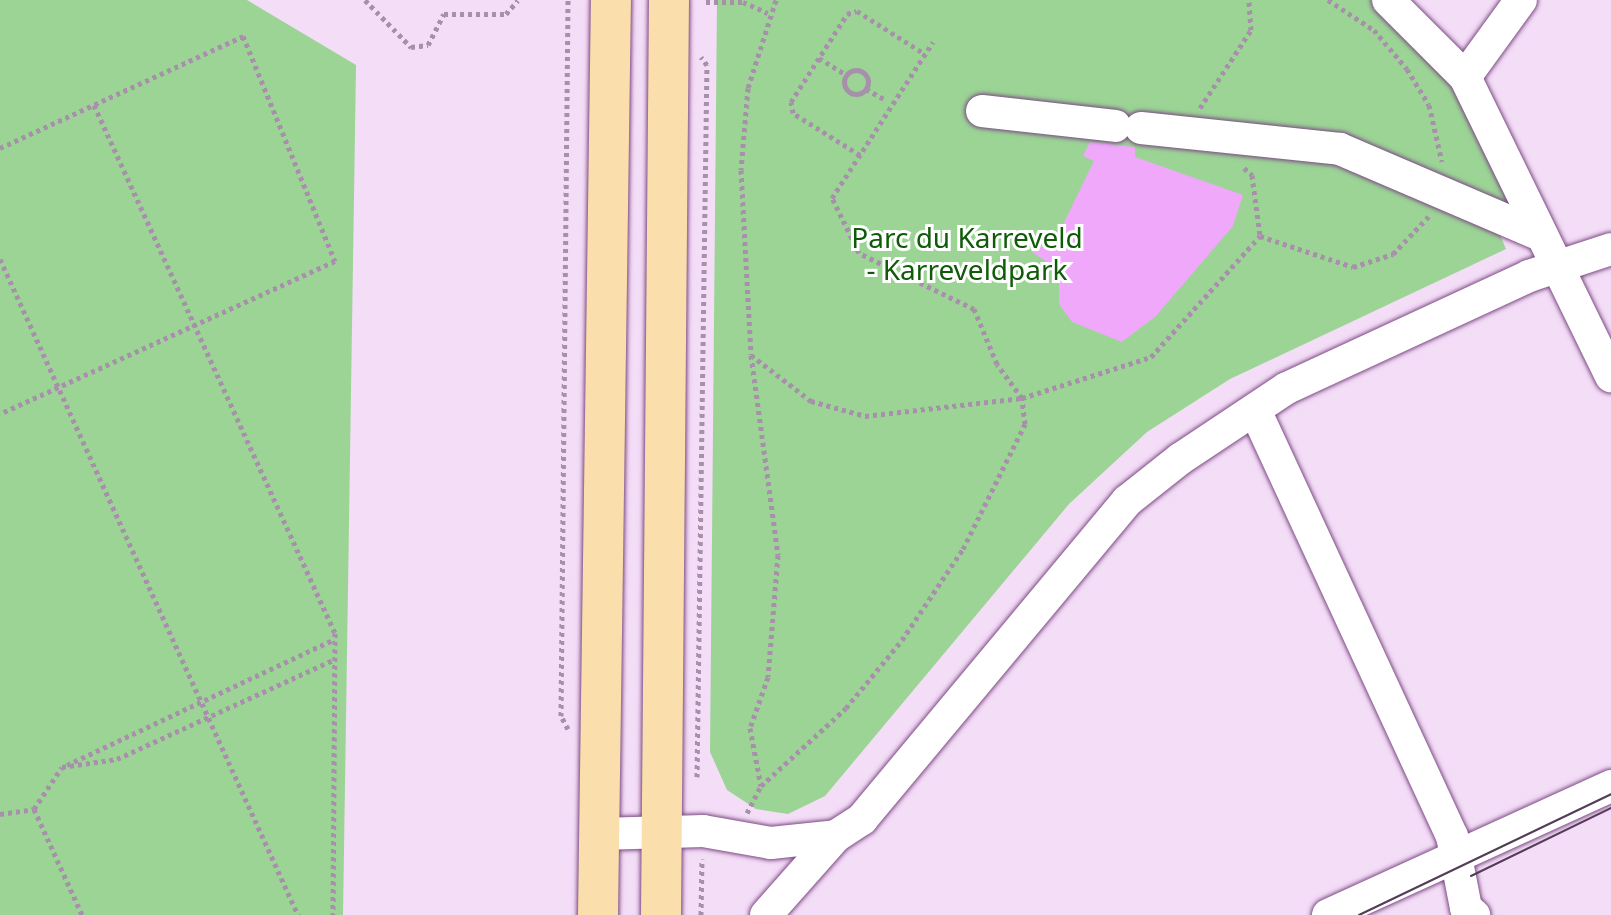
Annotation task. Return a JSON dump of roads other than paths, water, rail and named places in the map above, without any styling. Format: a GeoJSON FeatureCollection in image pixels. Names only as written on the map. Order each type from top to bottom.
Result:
{"type":"FeatureCollection","features":[{"type":"Feature","properties":{"kind":"main road"},"geometry":{"type":"LineString","coordinates":[[598,915],[611,0]]}},
{"type":"Feature","properties":{"kind":"main road"},"geometry":{"type":"LineString","coordinates":[[661,915],[664,290],[669,0]]}},
{"type":"Feature","properties":{"kind":"main road"},"geometry":{"type":"LineString","coordinates":[[608,289],[664,290]]}},
{"type":"Feature","properties":{"kind":"street"},"geometry":{"type":"LineString","coordinates":[[1388,0],[1465,77],[1536,233],[1559,270],[1611,376]]}},
{"type":"Feature","properties":{"kind":"street"},"geometry":{"type":"LineString","coordinates":[[1465,77],[1521,0]]}},
{"type":"Feature","properties":{"kind":"street"},"geometry":{"type":"LineString","coordinates":[[982,111],[1340,149],[1536,233]]}},
{"type":"Feature","properties":{"kind":"street"},"geometry":{"type":"LineString","coordinates":[[766,915],[836,836],[862,819],[1127,501],[1255,410],[1372,348],[1529,276],[1559,270],[1611,249]]}},
{"type":"Feature","properties":{"kind":"street"},"geometry":{"type":"LineString","coordinates":[[1255,410],[1458,868],[1474,915]]}},
{"type":"Feature","properties":{"kind":"street"},"geometry":{"type":"LineString","coordinates":[[1381,915],[1458,868],[1611,786]]}},
{"type":"Feature","properties":{"kind":"street"},"geometry":{"type":"LineString","coordinates":[[1328,915],[1458,868],[1611,805]]}},
{"type":"Feature","properties":{"kind":"street"},"geometry":{"type":"LineString","coordinates":[[599,834],[661,830],[771,843],[836,836]]}},
{"type":"Feature","properties":{"kind":"street"},"geometry":{"type":"LineString","coordinates":[[771,843],[798,876]]}},
{"type":"Feature","properties":{"kind":"tram line"},"geometry":{"type":"LineString","coordinates":[[1359,915],[1611,794]]}},
{"type":"Feature","properties":{"kind":"tram line"},"geometry":{"type":"LineString","coordinates":[[1471,876],[1611,808]]}},
{"type":"Feature","properties":{"kind":"park label","name":"Parc du Karreveld - Karreveldpark"},"geometry":{"type":"Point","coordinates":[967,253]}}]}
